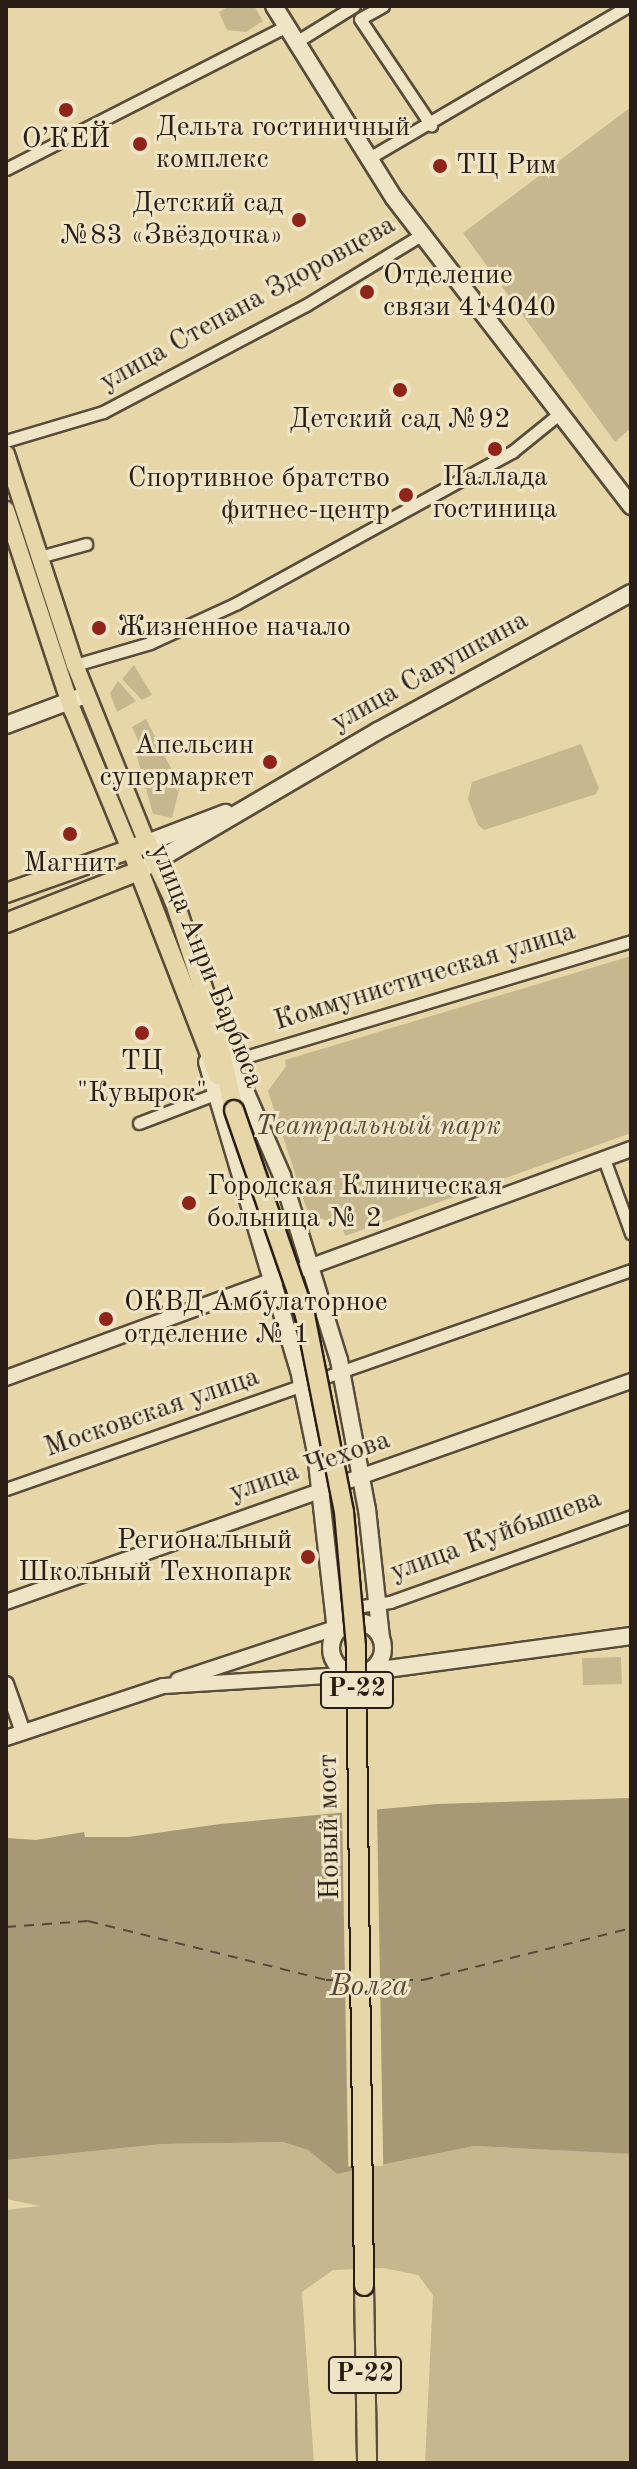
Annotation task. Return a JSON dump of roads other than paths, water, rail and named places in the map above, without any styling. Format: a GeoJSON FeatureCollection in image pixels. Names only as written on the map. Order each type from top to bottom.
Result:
{"type":"FeatureCollection","features":[{"type":"Feature","properties":{"kind":"highway","name":"улица Савушкина"},"geometry":{"type":"LineString","coordinates":[[6,893],[147,843]]}},
{"type":"Feature","properties":{"kind":"highway","name":"улица Анри Барбюса"},"geometry":{"type":"LineString","coordinates":[[147,843],[157,862],[234,1110]]}},
{"type":"Feature","properties":{"kind":"highway","name":"улица Савушкина"},"geometry":{"type":"LineString","coordinates":[[6,923],[139,871]]}},
{"type":"Feature","properties":{"kind":"highway","name":"улица Анри Барбюса"},"geometry":{"type":"LineString","coordinates":[[139,871],[206,1026]]}},
{"type":"Feature","properties":{"kind":"highway"},"geometry":{"type":"LineString","coordinates":[[40,880],[49,907]]}},
{"type":"Feature","properties":{"kind":"highway","name":"Новый мост"},"geometry":{"type":"LineString","coordinates":[[234,1110],[305,1315],[344,1512],[356,1647],[367,2463]]}},
{"type":"Feature","properties":{"kind":"main road"},"geometry":{"type":"LineString","coordinates":[[276,6],[369,158],[421,235],[631,506]]}},
{"type":"Feature","properties":{"kind":"main road","name":"улица Анри Барбюса"},"geometry":{"type":"LineString","coordinates":[[6,454],[75,665],[147,843]]}},
{"type":"Feature","properties":{"kind":"main road","name":"улица Анри Барбюса"},"geometry":{"type":"LineString","coordinates":[[6,510],[69,701],[139,871]]}},
{"type":"Feature","properties":{"kind":"main road","name":"улица Савушкина"},"geometry":{"type":"LineString","coordinates":[[139,871],[256,800],[631,593]]}},
{"type":"Feature","properties":{"kind":"main road"},"geometry":{"type":"LineString","coordinates":[[6,725],[86,695]]}},
{"type":"Feature","properties":{"kind":"main road","name":"улица Савушкина"},"geometry":{"type":"LineString","coordinates":[[147,843],[256,800]]}},
{"type":"Feature","properties":{"kind":"main road"},"geometry":{"type":"LineString","coordinates":[[206,1026],[232,1061],[276,1161],[311,1264],[341,1373],[361,1476],[382,1642],[378,1662],[361,1673]]}},
{"type":"Feature","properties":{"kind":"main road"},"geometry":{"type":"LineString","coordinates":[[206,1026],[215,1094],[302,1386],[339,1623],[331,1648],[336,1663],[361,1673],[631,1636]]}},
{"type":"Feature","properties":{"kind":"main road"},"geometry":{"type":"LineString","coordinates":[[339,1623],[367,1624],[395,1658],[431,1663]]}},
{"type":"Feature","properties":{"kind":"street"},"geometry":{"type":"LineString","coordinates":[[296,42],[354,6]]}},
{"type":"Feature","properties":{"kind":"street"},"geometry":{"type":"LineString","coordinates":[[383,6],[360,19],[431,125]]}},
{"type":"Feature","properties":{"kind":"street"},"geometry":{"type":"LineString","coordinates":[[369,158],[431,125],[628,6]]}},
{"type":"Feature","properties":{"kind":"street"},"geometry":{"type":"LineString","coordinates":[[6,169],[287,26]]}},
{"type":"Feature","properties":{"kind":"street","name":"улица Степана Здоровцева"},"geometry":{"type":"LineString","coordinates":[[6,441],[103,412],[310,303],[421,235]]}},
{"type":"Feature","properties":{"kind":"street"},"geometry":{"type":"LineString","coordinates":[[75,665],[150,643],[237,603],[512,452],[559,414]]}},
{"type":"Feature","properties":{"kind":"street"},"geometry":{"type":"LineString","coordinates":[[39,557],[86,544]]}},
{"type":"Feature","properties":{"kind":"street","name":"Коммунистическая улица"},"geometry":{"type":"LineString","coordinates":[[232,1061],[631,941]]}},
{"type":"Feature","properties":{"kind":"street"},"geometry":{"type":"LineString","coordinates":[[139,1123],[215,1094]]}},
{"type":"Feature","properties":{"kind":"street"},"geometry":{"type":"LineString","coordinates":[[6,1378],[631,1149]]}},
{"type":"Feature","properties":{"kind":"street"},"geometry":{"type":"LineString","coordinates":[[604,1159],[631,1233]]}},
{"type":"Feature","properties":{"kind":"street","name":"Московская улица"},"geometry":{"type":"LineString","coordinates":[[6,1489],[631,1270]]}},
{"type":"Feature","properties":{"kind":"street","name":"улица Чехова"},"geometry":{"type":"LineString","coordinates":[[6,1602],[631,1381]]}},
{"type":"Feature","properties":{"kind":"street","name":"улица Куйбышева"},"geometry":{"type":"LineString","coordinates":[[339,1623],[377,1605],[631,1516]]}},
{"type":"Feature","properties":{"kind":"street"},"geometry":{"type":"LineString","coordinates":[[6,1738],[339,1623]]}},
{"type":"Feature","properties":{"kind":"street"},"geometry":{"type":"LineString","coordinates":[[163,1686],[361,1673]]}},
{"type":"Feature","properties":{"kind":"street"},"geometry":{"type":"LineString","coordinates":[[6,1684],[23,1732]]}},
{"type":"Feature","properties":{"kind":"water","name":"Волга"},"geometry":{"type":"Polygon","coordinates":[[[631,1798],[631,2154],[474,2146],[337,2174],[308,2150],[283,2142],[162,2144],[6,2160],[6,1838],[36,1840],[84,1832],[85,1837],[128,1837],[220,1824],[437,1804],[631,1798]]]}},
{"type":"Feature","properties":{"kind":"place","name":"О’КЕЙ"},"geometry":{"type":"Point","coordinates":[66,110]}},
{"type":"Feature","properties":{"kind":"place","name":"Дельта гостиничный комплекс"},"geometry":{"type":"Point","coordinates":[140,144]}},
{"type":"Feature","properties":{"kind":"place","name":"ТЦ Рим"},"geometry":{"type":"Point","coordinates":[440,166]}},
{"type":"Feature","properties":{"kind":"place","name":"Детский сад №83 «Звёздочка»"},"geometry":{"type":"Point","coordinates":[299,220]}},
{"type":"Feature","properties":{"kind":"place","name":"Отделение связи 414040"},"geometry":{"type":"Point","coordinates":[367,292]}},
{"type":"Feature","properties":{"kind":"place","name":"Детский сад №92"},"geometry":{"type":"Point","coordinates":[400,390]}},
{"type":"Feature","properties":{"kind":"place","name":"Паллада гостиница"},"geometry":{"type":"Point","coordinates":[495,449]}},
{"type":"Feature","properties":{"kind":"place","name":"Спортивное братство фитнес-центр"},"geometry":{"type":"Point","coordinates":[406,495]}},
{"type":"Feature","properties":{"kind":"place","name":"Жизненное начало"},"geometry":{"type":"Point","coordinates":[99,628]}},
{"type":"Feature","properties":{"kind":"place","name":"Апельсин супермаркет"},"geometry":{"type":"Point","coordinates":[270,762]}},
{"type":"Feature","properties":{"kind":"place","name":"Магнит"},"geometry":{"type":"Point","coordinates":[70,834]}},
{"type":"Feature","properties":{"kind":"place","name":"ТЦ \"Кувырок\""},"geometry":{"type":"Point","coordinates":[142,1033]}},
{"type":"Feature","properties":{"kind":"place","name":"Городская Клиническая больница № 2"},"geometry":{"type":"Point","coordinates":[189,1203]}},
{"type":"Feature","properties":{"kind":"place","name":"ОКВД Амбулаторное отделение № 1"},"geometry":{"type":"Point","coordinates":[106,1319]}},
{"type":"Feature","properties":{"kind":"place","name":"Региональный Школьный Технопарк"},"geometry":{"type":"Point","coordinates":[308,1557]}},
{"type":"Feature","properties":{"kind":"park label","name":"Театральный парк"},"geometry":{"type":"Point","coordinates":[378,1127]}}]}
